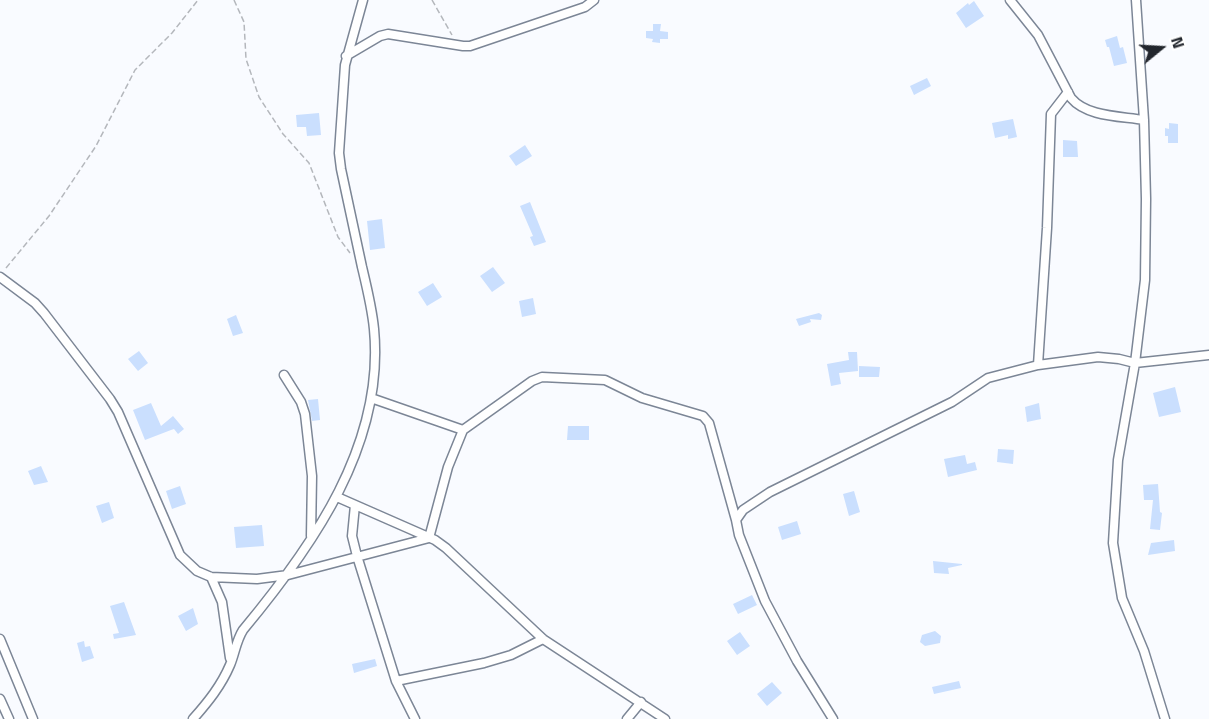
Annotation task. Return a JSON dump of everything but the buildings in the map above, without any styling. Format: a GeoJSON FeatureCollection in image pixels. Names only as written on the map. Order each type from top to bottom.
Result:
{"type":"FeatureCollection","features":[{"type":"Feature","properties":{"kind":"street"},"geometry":{"type":"LineString","coordinates":[[193,719],[220,685],[243,630],[288,575],[337,497],[356,453],[371,398],[375,369],[375,331],[339,161],[346,56],[363,0]]}},
{"type":"Feature","properties":{"kind":"street"},"geometry":{"type":"LineString","coordinates":[[346,56],[380,36],[388,34],[470,46],[585,7],[594,0]]}},
{"type":"Feature","properties":{"kind":"street"},"geometry":{"type":"LineString","coordinates":[[1010,0],[1038,35],[1077,106],[1086,111],[1144,120]]}},
{"type":"Feature","properties":{"kind":"street"},"geometry":{"type":"LineString","coordinates":[[1136,0],[1144,120],[1145,280],[1135,363],[1118,460],[1113,543],[1122,598],[1144,651],[1165,719]]}},
{"type":"Feature","properties":{"kind":"street"},"geometry":{"type":"LineString","coordinates":[[1038,365],[1047,228],[1047,165],[1051,114],[1068,92]]}},
{"type":"Feature","properties":{"kind":"street"},"geometry":{"type":"LineString","coordinates":[[0,276],[6,284],[35,303],[44,313],[110,399],[118,412],[180,555],[197,571],[211,577],[237,579],[288,575],[429,538]]}},
{"type":"Feature","properties":{"kind":"street"},"geometry":{"type":"LineString","coordinates":[[736,520],[743,510],[770,492],[952,402],[987,378],[1038,365],[1098,357],[1119,358],[1135,363],[1209,356]]}},
{"type":"Feature","properties":{"kind":"street"},"geometry":{"type":"LineString","coordinates":[[284,375],[304,407],[312,484],[310,540]]}},
{"type":"Feature","properties":{"kind":"street"},"geometry":{"type":"LineString","coordinates":[[429,538],[448,467],[463,430],[532,381],[539,378],[606,380],[642,398],[705,418],[709,423],[739,535],[765,601],[796,661],[833,719]]}},
{"type":"Feature","properties":{"kind":"street"},"geometry":{"type":"LineString","coordinates":[[371,398],[463,430]]}},
{"type":"Feature","properties":{"kind":"street"},"geometry":{"type":"LineString","coordinates":[[337,497],[429,538],[446,548],[543,639],[665,719]]}},
{"type":"Feature","properties":{"kind":"street"},"geometry":{"type":"LineString","coordinates":[[355,505],[352,537],[357,556],[396,681],[415,719]]}},
{"type":"Feature","properties":{"kind":"street"},"geometry":{"type":"LineString","coordinates":[[211,577],[224,610],[230,664]]}},
{"type":"Feature","properties":{"kind":"street"},"geometry":{"type":"LineString","coordinates":[[0,639],[33,719]]}},
{"type":"Feature","properties":{"kind":"street"},"geometry":{"type":"LineString","coordinates":[[396,681],[484,663],[511,655],[543,639]]}},
{"type":"Feature","properties":{"kind":"street"},"geometry":{"type":"LineString","coordinates":[[0,699],[9,719]]}},
{"type":"Feature","properties":{"kind":"street"},"geometry":{"type":"LineString","coordinates":[[627,719],[641,702]]}},
{"type":"Feature","properties":{"kind":"path"},"geometry":{"type":"LineString","coordinates":[[0,276],[49,216],[96,146],[135,70],[172,33],[198,0]]}},
{"type":"Feature","properties":{"kind":"path"},"geometry":{"type":"LineString","coordinates":[[234,0],[244,22],[246,59],[259,97],[284,134],[309,163],[338,237],[362,265]]}},
{"type":"Feature","properties":{"kind":"path"},"geometry":{"type":"LineString","coordinates":[[432,0],[458,46]]}}]}
